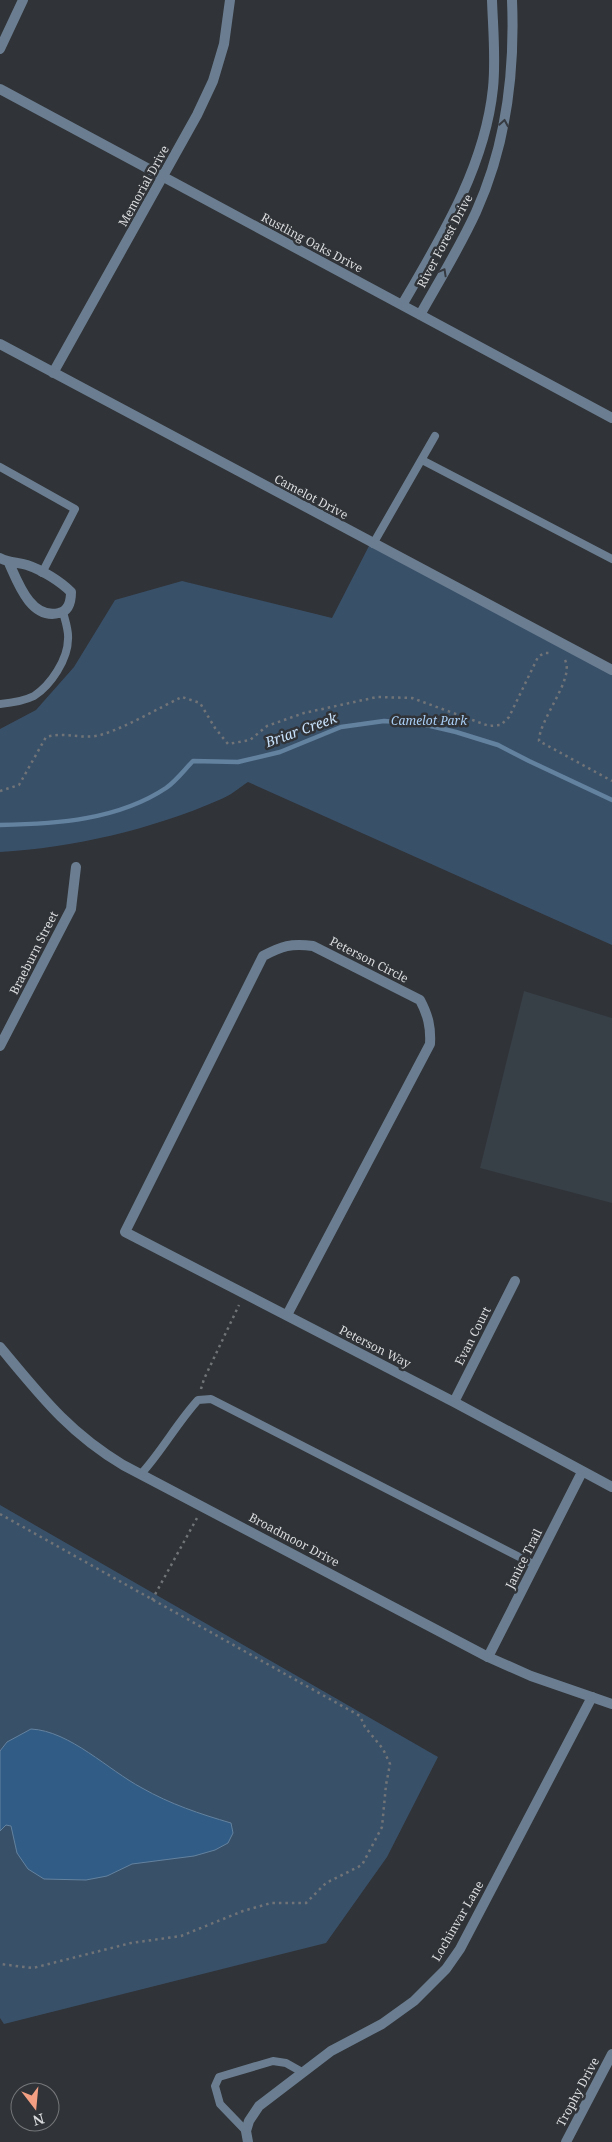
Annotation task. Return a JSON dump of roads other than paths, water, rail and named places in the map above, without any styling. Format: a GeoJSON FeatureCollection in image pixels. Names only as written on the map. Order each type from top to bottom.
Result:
{"type":"FeatureCollection","features":[{"type":"Feature","properties":{"kind":"street"},"geometry":{"type":"LineString","coordinates":[[0,49],[23,0]]}},
{"type":"Feature","properties":{"kind":"street","name":"Memorial Drive"},"geometry":{"type":"LineString","coordinates":[[53,373],[164,178],[197,116],[213,81],[224,44],[230,0]]}},
{"type":"Feature","properties":{"kind":"street","name":"River Forest Drive"},"geometry":{"type":"LineString","coordinates":[[402,306],[440,241],[476,160],[493,89],[492,0]]}},
{"type":"Feature","properties":{"kind":"street","name":"River Forest Drive"},"geometry":{"type":"LineString","coordinates":[[420,315],[476,213],[493,171],[504,127],[514,26],[512,0]]}},
{"type":"Feature","properties":{"kind":"street"},"geometry":{"type":"LineString","coordinates":[[494,59],[511,60]]}},
{"type":"Feature","properties":{"kind":"street","name":"Rustling Oaks Drive"},"geometry":{"type":"LineString","coordinates":[[0,89],[612,418]]}},
{"type":"Feature","properties":{"kind":"street","name":"Camelot Drive"},"geometry":{"type":"LineString","coordinates":[[0,344],[612,670]]}},
{"type":"Feature","properties":{"kind":"street"},"geometry":{"type":"LineString","coordinates":[[4,561],[27,565],[62,584],[71,592],[71,602],[63,612],[52,615],[33,606],[22,592],[4,561]]}},
{"type":"Feature","properties":{"kind":"street","name":"Braeburn Street"},"geometry":{"type":"LineString","coordinates":[[0,1046],[71,909],[76,867]]}},
{"type":"Feature","properties":{"kind":"street","name":"Peterson Circle"},"geometry":{"type":"LineString","coordinates":[[125,1232],[263,956],[281,947],[297,943],[313,946],[420,1000],[429,1017],[430,1044],[287,1315]]}},
{"type":"Feature","properties":{"kind":"street","name":"Peterson Way"},"geometry":{"type":"LineString","coordinates":[[125,1232],[454,1402],[612,1487]]}},
{"type":"Feature","properties":{"kind":"street","name":"Evan Court"},"geometry":{"type":"LineString","coordinates":[[454,1402],[515,1281]]}},
{"type":"Feature","properties":{"kind":"street","name":"Broadmoor Drive"},"geometry":{"type":"LineString","coordinates":[[0,1347],[45,1401],[77,1433],[100,1451],[488,1656],[531,1676],[612,1704]]}},
{"type":"Feature","properties":{"kind":"street","name":"Janice Trail"},"geometry":{"type":"LineString","coordinates":[[488,1656],[582,1472]]}},
{"type":"Feature","properties":{"kind":"street","name":"Lochinvar Lane"},"geometry":{"type":"LineString","coordinates":[[246,2131],[249,2121],[259,2106],[331,2051],[382,2024],[406,2006],[446,1969],[460,1949],[592,1697]]}},
{"type":"Feature","properties":{"kind":"street","name":"Trophy Drive"},"geometry":{"type":"LineString","coordinates":[[566,2142],[612,2054]]}},
{"type":"Feature","properties":{"kind":"street"},"geometry":{"type":"LineString","coordinates":[[246,2131],[248,2142]]}},
{"type":"Feature","properties":{"kind":"lane"},"geometry":{"type":"LineString","coordinates":[[373,544],[435,436]]}},
{"type":"Feature","properties":{"kind":"lane"},"geometry":{"type":"LineString","coordinates":[[422,460],[612,559]]}},
{"type":"Feature","properties":{"kind":"lane"},"geometry":{"type":"LineString","coordinates":[[0,466],[75,509],[42,573]]}},
{"type":"Feature","properties":{"kind":"lane"},"geometry":{"type":"LineString","coordinates":[[0,704],[13,703],[34,696],[46,686],[63,661],[68,639],[63,612]]}},
{"type":"Feature","properties":{"kind":"lane"},"geometry":{"type":"LineString","coordinates":[[141,1474],[159,1455],[186,1413],[198,1400],[211,1399],[535,1565]]}},
{"type":"Feature","properties":{"kind":"lane"},"geometry":{"type":"LineString","coordinates":[[246,2131],[218,2098],[215,2086],[219,2077],[273,2062],[286,2063],[302,2072]]}},
{"type":"Feature","properties":{"kind":"waterway","name":"Briar Creek"},"geometry":{"type":"LineString","coordinates":[[0,825],[64,821],[107,814],[147,799],[166,788],[193,761],[238,762],[280,752],[341,727],[384,721],[422,724],[498,745],[612,800]]}},
{"type":"Feature","properties":{"kind":"park label","name":"Camelot Park"},"geometry":{"type":"Point","coordinates":[429,721]}}]}
